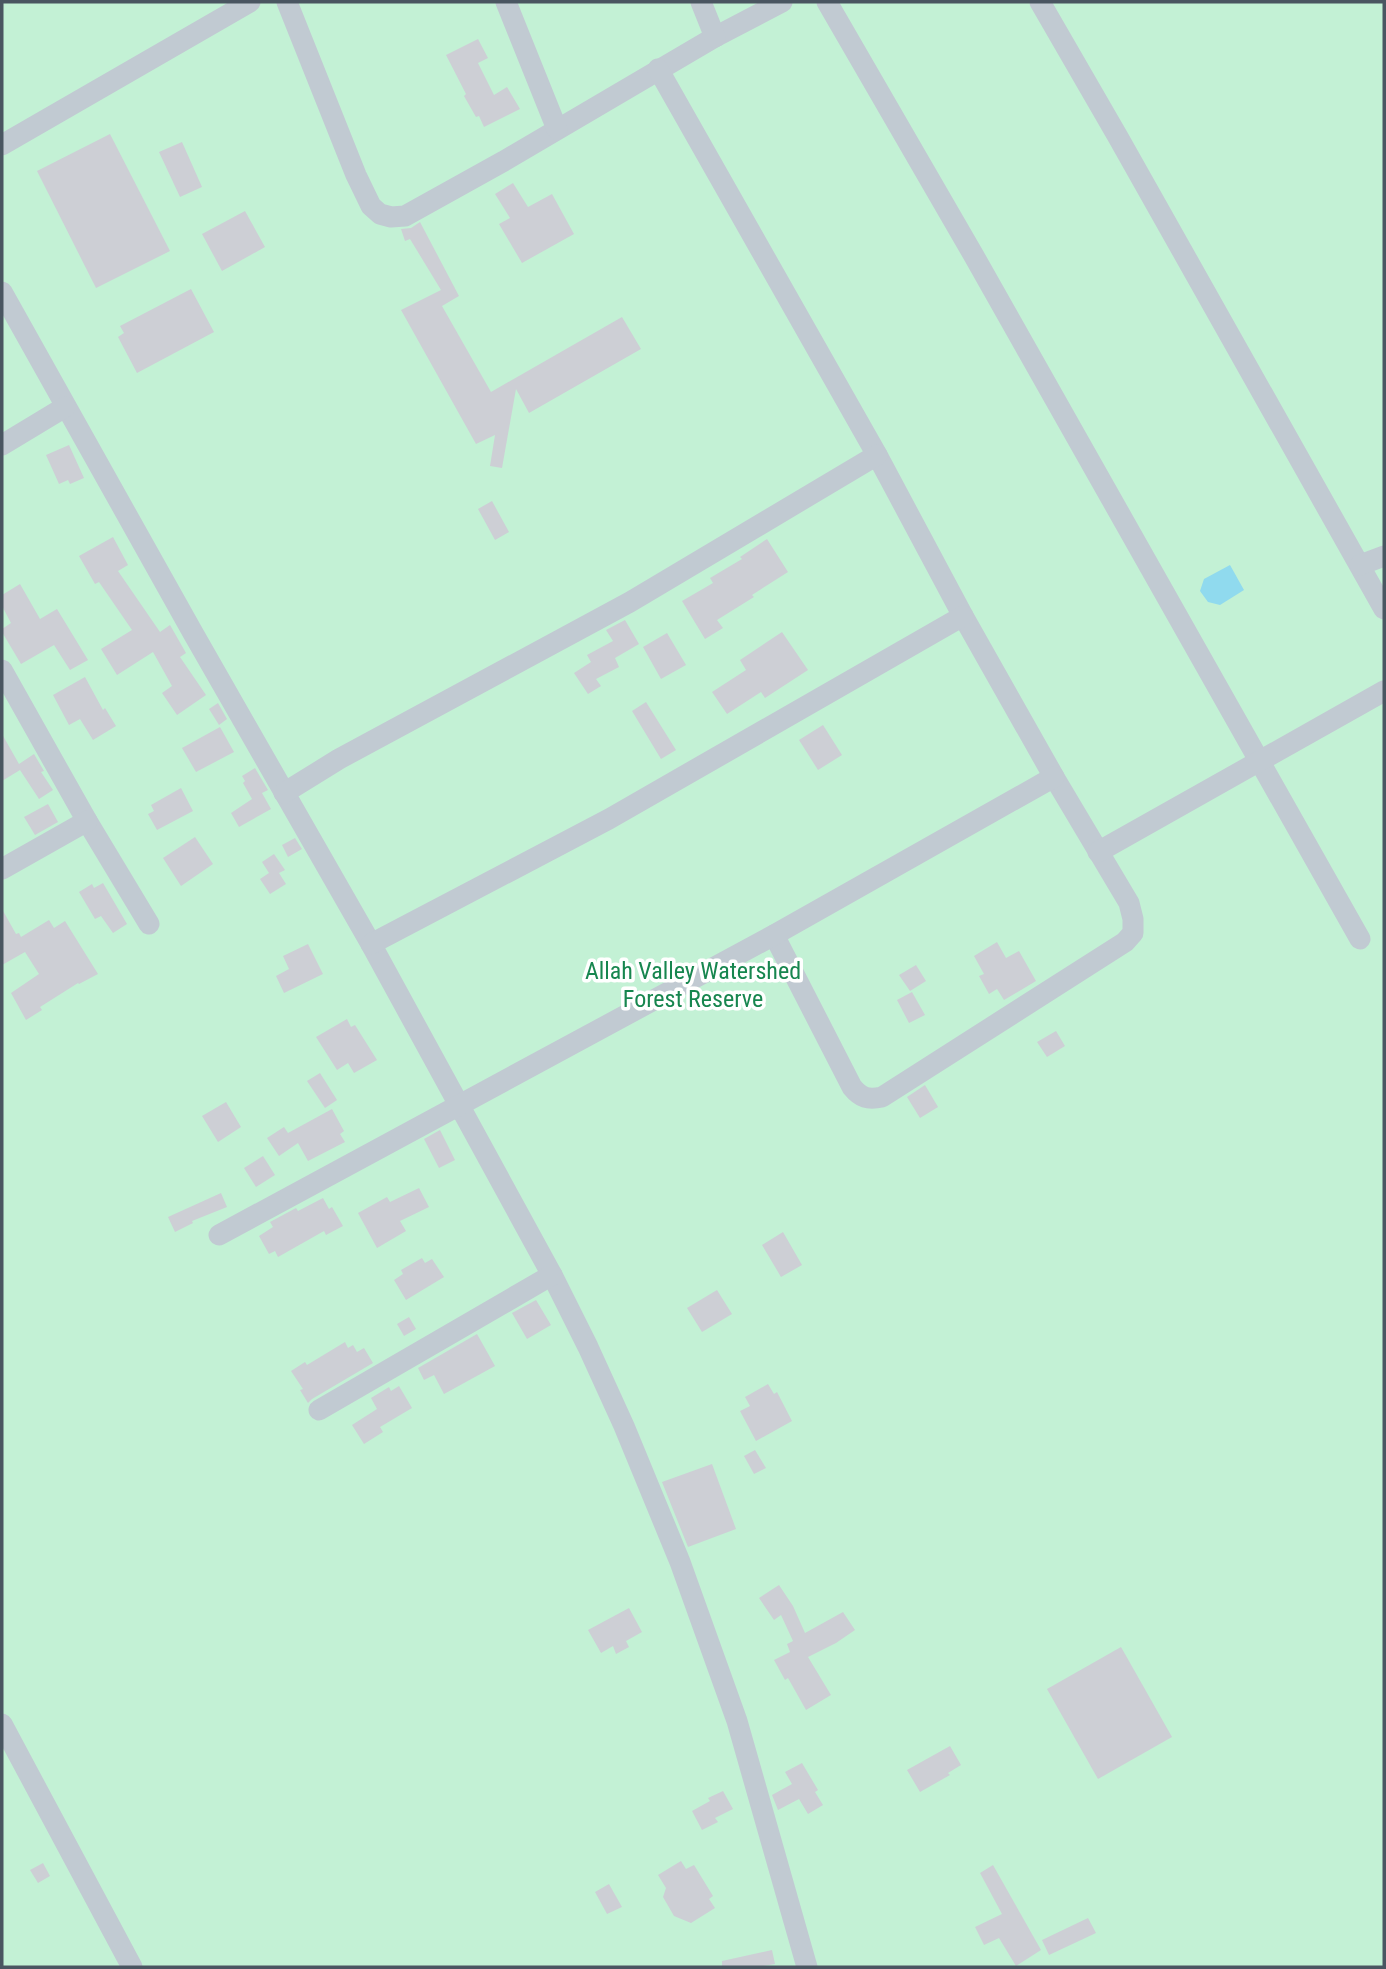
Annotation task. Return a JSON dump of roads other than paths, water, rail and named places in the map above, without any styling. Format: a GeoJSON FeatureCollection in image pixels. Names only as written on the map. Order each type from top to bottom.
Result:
{"type":"FeatureCollection","features":[{"type":"Feature","properties":{"kind":"street"},"geometry":{"type":"LineString","coordinates":[[2,145],[250,2]]}},
{"type":"Feature","properties":{"kind":"street"},"geometry":{"type":"LineString","coordinates":[[286,2],[356,175],[371,205],[380,214],[391,217],[405,216],[715,37],[782,2]]}},
{"type":"Feature","properties":{"kind":"street"},"geometry":{"type":"LineString","coordinates":[[506,2],[557,130]]}},
{"type":"Feature","properties":{"kind":"street"},"geometry":{"type":"LineString","coordinates":[[701,2],[715,37]]}},
{"type":"Feature","properties":{"kind":"street"},"geometry":{"type":"LineString","coordinates":[[827,2],[974,256],[1360,939]]}},
{"type":"Feature","properties":{"kind":"street"},"geometry":{"type":"LineString","coordinates":[[1040,2],[1384,608]]}},
{"type":"Feature","properties":{"kind":"street"},"geometry":{"type":"LineString","coordinates":[[659,69],[877,455],[963,616],[1129,903],[1133,919],[1133,933],[1125,942],[882,1097],[871,1100],[860,1096],[852,1087],[774,935]]}},
{"type":"Feature","properties":{"kind":"street"},"geometry":{"type":"LineString","coordinates":[[2,292],[371,944],[552,1275],[588,1347],[680,1562],[737,1721],[807,1967]]}},
{"type":"Feature","properties":{"kind":"street"},"geometry":{"type":"LineString","coordinates":[[2,445],[65,407]]}},
{"type":"Feature","properties":{"kind":"street"},"geometry":{"type":"LineString","coordinates":[[284,793],[338,759],[630,602],[877,455]]}},
{"type":"Feature","properties":{"kind":"street"},"geometry":{"type":"LineString","coordinates":[[1360,565],[1384,556]]}},
{"type":"Feature","properties":{"kind":"street"},"geometry":{"type":"LineString","coordinates":[[371,944],[610,819],[963,616]]}},
{"type":"Feature","properties":{"kind":"street"},"geometry":{"type":"LineString","coordinates":[[2,670],[149,924]]}},
{"type":"Feature","properties":{"kind":"street"},"geometry":{"type":"LineString","coordinates":[[1098,852],[1384,691]]}},
{"type":"Feature","properties":{"kind":"street"},"geometry":{"type":"LineString","coordinates":[[219,1235],[774,935],[1054,777]]}},
{"type":"Feature","properties":{"kind":"street"},"geometry":{"type":"LineString","coordinates":[[2,869],[87,821]]}},
{"type":"Feature","properties":{"kind":"street"},"geometry":{"type":"LineString","coordinates":[[319,1410],[552,1275]]}},
{"type":"Feature","properties":{"kind":"street"},"geometry":{"type":"LineString","coordinates":[[2,1724],[132,1967]]}},
{"type":"Feature","properties":{"kind":"water"},"geometry":{"type":"Polygon","coordinates":[[[1230,565],[1244,590],[1220,605],[1208,602],[1200,591],[1204,579],[1230,565]]]}},
{"type":"Feature","properties":{"kind":"park label","name":"Allah Valley Watershed Forest Reserve"},"geometry":{"type":"Point","coordinates":[693,985]}}]}
